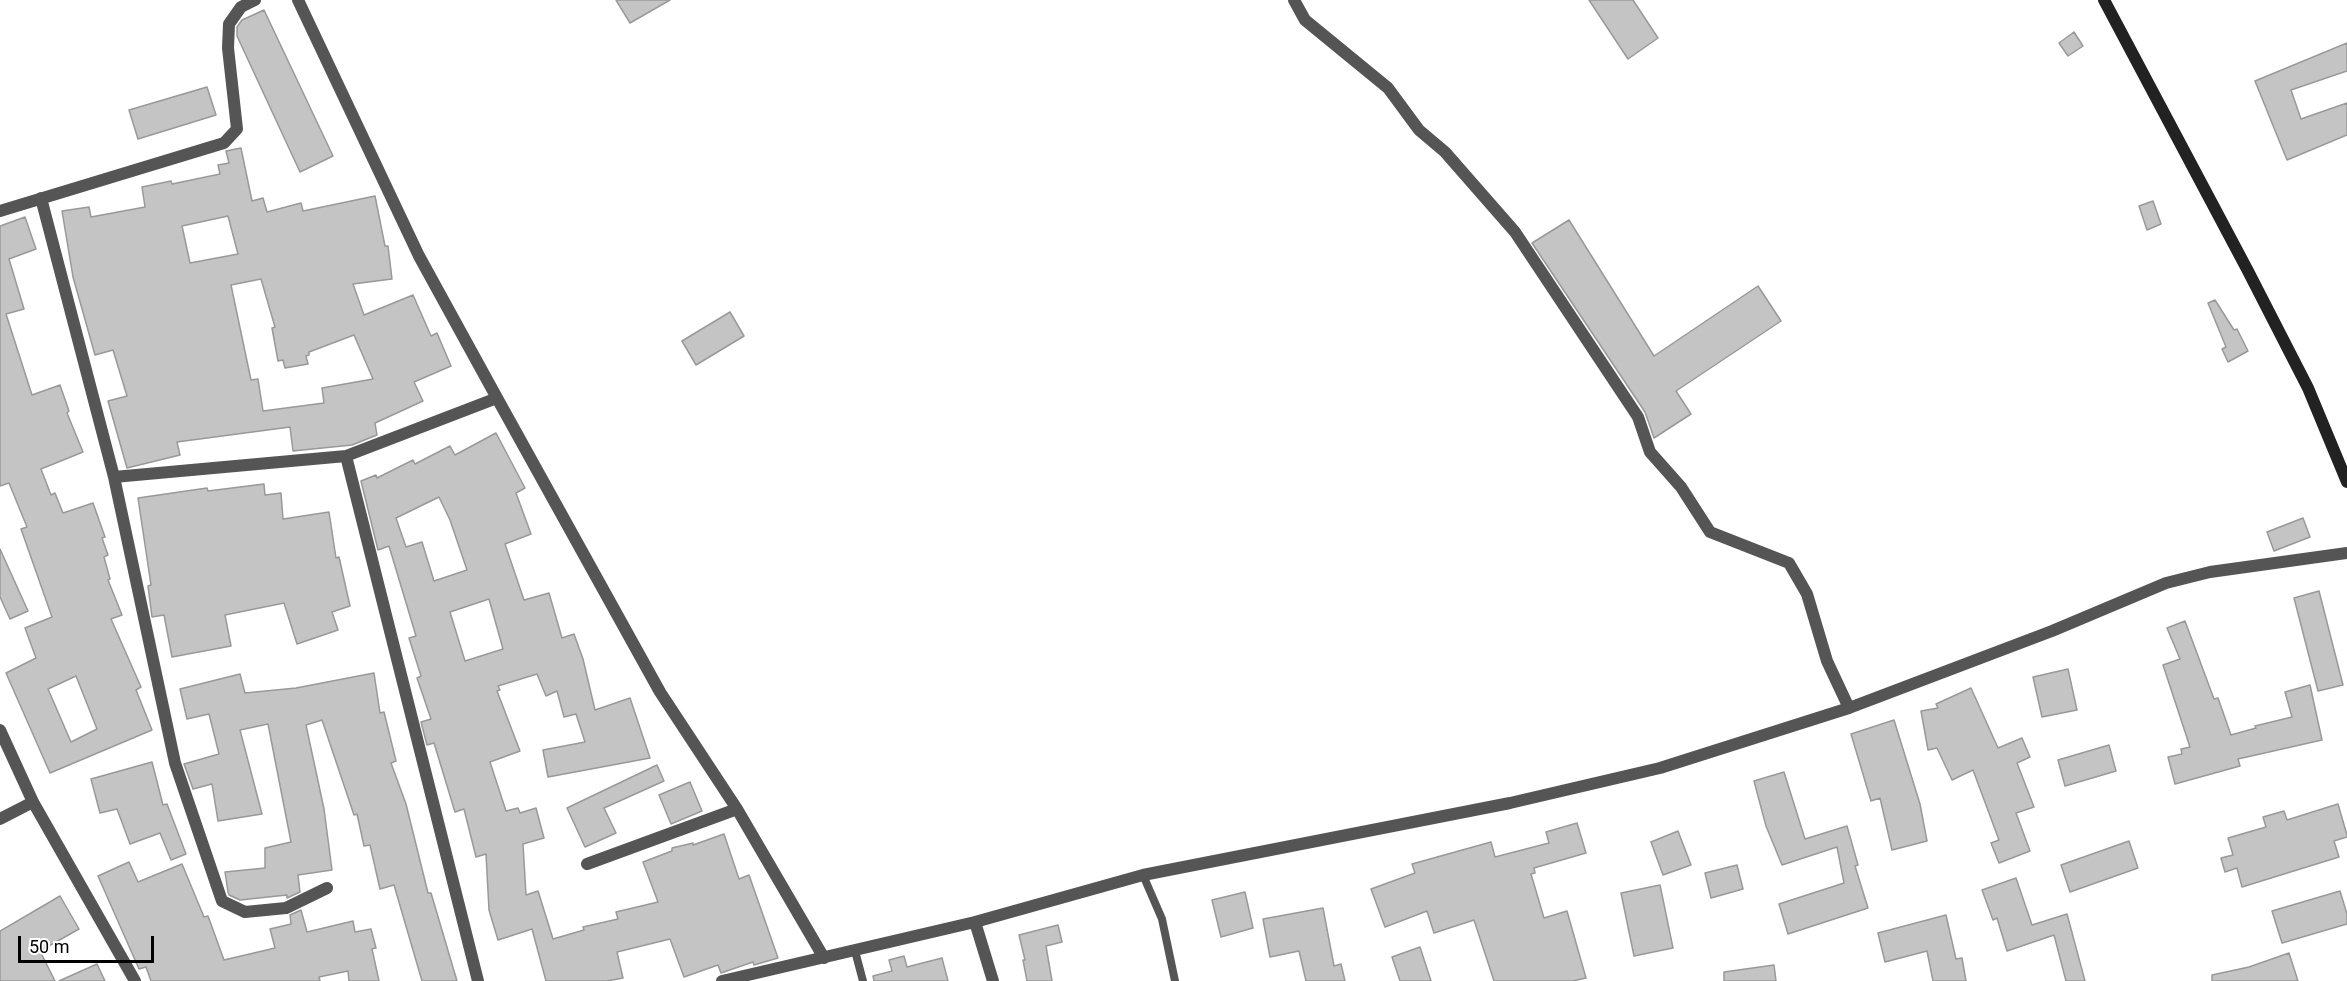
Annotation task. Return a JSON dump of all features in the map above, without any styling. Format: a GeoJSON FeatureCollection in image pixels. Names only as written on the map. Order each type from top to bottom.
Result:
{"type":"FeatureCollection","features":[{"type":"Feature","properties":{"kind":"main road"},"geometry":{"type":"LineString","coordinates":[[2104,0],[2308,388],[2347,482]]}},
{"type":"Feature","properties":{"kind":"street"},"geometry":{"type":"LineString","coordinates":[[0,211],[224,143],[237,129],[228,48],[229,24],[241,8],[255,0]]}},
{"type":"Feature","properties":{"kind":"street"},"geometry":{"type":"LineString","coordinates":[[298,0],[419,255],[497,398],[660,692],[737,809],[824,958]]}},
{"type":"Feature","properties":{"kind":"street"},"geometry":{"type":"LineString","coordinates":[[1294,0],[1305,20],[1388,88],[1419,130],[1445,152],[1515,232],[1638,417],[1650,452],[1681,487],[1710,532],[1789,562],[1807,594],[1827,661],[1849,708]]}},
{"type":"Feature","properties":{"kind":"street"},"geometry":{"type":"LineString","coordinates":[[41,198],[114,477],[175,763],[222,901],[245,912],[286,908],[327,888]]}},
{"type":"Feature","properties":{"kind":"street"},"geometry":{"type":"LineString","coordinates":[[114,477],[346,456],[497,398]]}},
{"type":"Feature","properties":{"kind":"street"},"geometry":{"type":"LineString","coordinates":[[346,456],[478,981]]}},
{"type":"Feature","properties":{"kind":"street"},"geometry":{"type":"LineString","coordinates":[[722,981],[975,922],[1143,875],[1510,803],[1660,768],[1849,708],[2052,631],[2166,583],[2210,572],[2347,553]]}},
{"type":"Feature","properties":{"kind":"street"},"geometry":{"type":"LineString","coordinates":[[0,730],[33,802],[135,981]]}},
{"type":"Feature","properties":{"kind":"street"},"geometry":{"type":"LineString","coordinates":[[0,819],[33,802]]}},
{"type":"Feature","properties":{"kind":"street"},"geometry":{"type":"LineString","coordinates":[[587,864],[737,809]]}},
{"type":"Feature","properties":{"kind":"street"},"geometry":{"type":"LineString","coordinates":[[975,922],[993,981]]}},
{"type":"Feature","properties":{"kind":"lane"},"geometry":{"type":"LineString","coordinates":[[1143,875],[1162,919],[1176,981]]}},
{"type":"Feature","properties":{"kind":"lane"},"geometry":{"type":"LineString","coordinates":[[855,951],[863,981]]}},
{"type":"Feature","properties":{"kind":"building"},"geometry":{"type":"Polygon","coordinates":[[[616,0],[670,0],[630,23],[616,0]]]}},
{"type":"Feature","properties":{"kind":"building"},"geometry":{"type":"Polygon","coordinates":[[[1589,0],[1633,0],[1658,38],[1628,59],[1589,0]]]}},
{"type":"Feature","properties":{"kind":"building"},"geometry":{"type":"Polygon","coordinates":[[[264,10],[333,156],[300,172],[237,36],[237,27],[242,20],[264,10]]]}},
{"type":"Feature","properties":{"kind":"building"},"geometry":{"type":"Polygon","coordinates":[[[2074,32],[2083,46],[2068,56],[2059,43],[2074,32]]]}},
{"type":"Feature","properties":{"kind":"building"},"geometry":{"type":"Polygon","coordinates":[[[2347,43],[2347,71],[2291,90],[2301,119],[2347,103],[2347,135],[2287,160],[2255,81],[2347,43]]]}},
{"type":"Feature","properties":{"kind":"building"},"geometry":{"type":"Polygon","coordinates":[[[207,87],[216,115],[138,139],[129,110],[207,87]]]}},
{"type":"Feature","properties":{"kind":"building"},"geometry":{"type":"Polygon","coordinates":[[[241,148],[252,201],[263,198],[267,212],[301,203],[303,211],[375,196],[385,246],[388,246],[392,279],[353,284],[364,315],[413,295],[431,336],[437,333],[451,366],[414,382],[423,401],[375,423],[377,435],[352,445],[293,451],[290,427],[177,442],[180,455],[127,468],[108,401],[127,396],[113,350],[95,355],[73,277],[62,211],[89,207],[91,217],[145,207],[142,187],[171,181],[172,184],[220,174],[218,165],[229,163],[226,151],[241,148]],[[228,216],[182,226],[190,263],[238,254],[228,216]],[[261,279],[231,285],[251,380],[258,379],[263,411],[324,403],[322,388],[373,379],[354,335],[309,352],[306,356],[308,364],[285,368],[283,360],[278,361],[272,328],[275,327],[261,279]]]}},
{"type":"Feature","properties":{"kind":"building"},"geometry":{"type":"Polygon","coordinates":[[[2153,201],[2161,224],[2147,230],[2139,206],[2153,201]]]}},
{"type":"Feature","properties":{"kind":"building"},"geometry":{"type":"Polygon","coordinates":[[[25,217],[36,249],[9,259],[24,309],[6,314],[32,395],[60,385],[69,411],[67,413],[83,452],[41,469],[51,495],[55,493],[63,513],[93,503],[105,537],[102,538],[108,555],[104,557],[110,579],[108,580],[122,615],[111,619],[141,687],[136,690],[152,730],[50,773],[6,673],[36,658],[25,628],[52,617],[21,529],[27,527],[9,483],[0,486],[0,226],[25,217]],[[76,676],[48,689],[71,742],[97,729],[76,676]]]}},
{"type":"Feature","properties":{"kind":"building"},"geometry":{"type":"Polygon","coordinates":[[[1569,220],[1654,356],[1758,286],[1781,321],[1676,391],[1691,414],[1654,438],[1645,412],[1532,243],[1569,220]]]}},
{"type":"Feature","properties":{"kind":"building"},"geometry":{"type":"Polygon","coordinates":[[[2215,300],[2234,330],[2237,329],[2248,351],[2228,362],[2222,349],[2226,347],[2208,303],[2215,300]]]}},
{"type":"Feature","properties":{"kind":"building"},"geometry":{"type":"Polygon","coordinates":[[[730,312],[744,336],[696,365],[682,341],[730,312]]]}},
{"type":"Feature","properties":{"kind":"building"},"geometry":{"type":"Polygon","coordinates":[[[496,433],[525,488],[516,493],[531,534],[505,544],[524,600],[549,593],[562,638],[574,634],[583,659],[595,710],[630,698],[650,758],[548,777],[543,750],[585,742],[576,714],[564,717],[557,691],[546,696],[537,674],[498,686],[500,690],[497,691],[520,751],[490,762],[506,811],[518,808],[520,813],[536,808],[544,838],[523,844],[526,895],[538,891],[553,939],[584,930],[583,927],[618,919],[616,912],[658,902],[643,862],[672,851],[672,848],[693,843],[693,845],[724,834],[739,879],[749,875],[778,958],[754,965],[753,962],[721,973],[718,965],[684,977],[670,939],[617,952],[623,978],[607,981],[546,981],[532,929],[498,940],[489,910],[486,854],[476,857],[464,809],[455,812],[434,743],[427,745],[421,722],[431,719],[417,678],[421,676],[409,638],[416,636],[389,546],[378,550],[361,481],[376,475],[377,478],[413,460],[415,464],[450,446],[455,455],[496,433]],[[439,497],[396,518],[406,547],[422,542],[434,581],[467,570],[450,520],[439,497]],[[489,599],[450,612],[465,661],[503,649],[489,599]]]}},
{"type":"Feature","properties":{"kind":"building"},"geometry":{"type":"Polygon","coordinates":[[[264,484],[265,495],[281,493],[283,519],[329,512],[336,558],[339,557],[350,606],[332,612],[338,630],[297,644],[284,603],[225,615],[231,646],[172,657],[164,615],[152,617],[148,586],[151,585],[138,498],[207,488],[208,491],[264,484]]]}},
{"type":"Feature","properties":{"kind":"building"},"geometry":{"type":"Polygon","coordinates":[[[2303,518],[2310,537],[2274,551],[2267,532],[2303,518]]]}},
{"type":"Feature","properties":{"kind":"building"},"geometry":{"type":"Polygon","coordinates":[[[0,549],[28,611],[10,619],[0,597],[0,549]]]}},
{"type":"Feature","properties":{"kind":"building"},"geometry":{"type":"Polygon","coordinates":[[[2319,591],[2343,685],[2318,691],[2294,598],[2319,591]]]}},
{"type":"Feature","properties":{"kind":"building"},"geometry":{"type":"Polygon","coordinates":[[[2185,621],[2214,699],[2218,698],[2231,735],[2256,728],[2255,726],[2292,717],[2285,692],[2310,685],[2322,740],[2238,759],[2240,766],[2175,784],[2168,757],[2182,754],[2181,749],[2190,747],[2163,665],[2180,659],[2167,628],[2185,621]]]}},
{"type":"Feature","properties":{"kind":"building"},"geometry":{"type":"Polygon","coordinates":[[[2068,669],[2077,710],[2042,717],[2033,677],[2068,669]]]}},
{"type":"Feature","properties":{"kind":"building"},"geometry":{"type":"Polygon","coordinates":[[[374,673],[380,713],[384,712],[396,761],[391,763],[406,804],[428,893],[431,893],[457,981],[422,981],[394,885],[380,889],[370,845],[364,846],[357,814],[354,815],[322,720],[306,725],[324,809],[332,870],[298,875],[300,892],[287,898],[287,895],[240,900],[229,895],[225,872],[265,868],[265,848],[291,842],[268,724],[240,730],[262,814],[218,821],[212,784],[193,789],[184,764],[219,754],[209,714],[187,719],[180,689],[240,674],[245,693],[296,688],[374,673]]]}},
{"type":"Feature","properties":{"kind":"building"},"geometry":{"type":"Polygon","coordinates":[[[1971,688],[1998,748],[2022,738],[2030,757],[2017,763],[2034,807],[2016,813],[2030,851],[1999,863],[1991,843],[1999,840],[1973,770],[1952,780],[1937,748],[1928,750],[1921,711],[1938,708],[1936,704],[1971,688]]]}},
{"type":"Feature","properties":{"kind":"building"},"geometry":{"type":"Polygon","coordinates":[[[1894,720],[1920,804],[1927,841],[1892,850],[1880,798],[1871,801],[1851,734],[1894,720]]]}},
{"type":"Feature","properties":{"kind":"building"},"geometry":{"type":"Polygon","coordinates":[[[2109,745],[2116,771],[2065,786],[2058,760],[2109,745]]]}},
{"type":"Feature","properties":{"kind":"building"},"geometry":{"type":"Polygon","coordinates":[[[152,762],[163,805],[167,804],[186,854],[171,860],[160,833],[130,844],[117,809],[100,813],[91,779],[152,762]]]}},
{"type":"Feature","properties":{"kind":"building"},"geometry":{"type":"Polygon","coordinates":[[[657,765],[664,781],[604,808],[616,833],[585,847],[567,808],[657,765]]]}},
{"type":"Feature","properties":{"kind":"building"},"geometry":{"type":"Polygon","coordinates":[[[1784,772],[1805,839],[1847,826],[1858,865],[1855,866],[1868,908],[1788,934],[1779,904],[1844,883],[1837,847],[1782,865],[1766,826],[1754,781],[1784,772]]]}},
{"type":"Feature","properties":{"kind":"building"},"geometry":{"type":"Polygon","coordinates":[[[690,782],[702,811],[671,824],[659,795],[690,782]]]}},
{"type":"Feature","properties":{"kind":"building"},"geometry":{"type":"Polygon","coordinates":[[[2338,804],[2347,835],[2347,837],[2334,841],[2339,857],[2242,887],[2237,868],[2225,872],[2221,858],[2233,855],[2228,838],[2266,827],[2263,817],[2284,811],[2287,820],[2338,804]]]}},
{"type":"Feature","properties":{"kind":"building"},"geometry":{"type":"Polygon","coordinates":[[[1577,823],[1586,853],[1534,868],[1535,873],[1531,874],[1544,918],[1567,911],[1586,978],[1573,981],[1494,981],[1474,920],[1434,933],[1427,911],[1385,927],[1371,889],[1415,873],[1412,864],[1491,842],[1495,857],[1549,843],[1546,832],[1577,823]]]}},
{"type":"Feature","properties":{"kind":"building"},"geometry":{"type":"Polygon","coordinates":[[[1678,831],[1691,865],[1663,875],[1651,842],[1678,831]]]}},
{"type":"Feature","properties":{"kind":"building"},"geometry":{"type":"Polygon","coordinates":[[[2129,841],[2138,868],[2070,892],[2061,865],[2129,841]]]}},
{"type":"Feature","properties":{"kind":"building"},"geometry":{"type":"Polygon","coordinates":[[[129,862],[138,882],[182,864],[204,917],[208,916],[224,960],[275,948],[270,929],[291,924],[290,915],[301,910],[307,932],[353,921],[355,932],[371,929],[376,948],[372,949],[379,981],[349,981],[348,971],[319,977],[320,981],[151,981],[146,967],[139,969],[98,876],[129,862]]]}},
{"type":"Feature","properties":{"kind":"building"},"geometry":{"type":"Polygon","coordinates":[[[1737,865],[1743,889],[1711,898],[1705,873],[1737,865]]]}},
{"type":"Feature","properties":{"kind":"building"},"geometry":{"type":"Polygon","coordinates":[[[2016,878],[2032,925],[2067,914],[2085,981],[2066,981],[2054,935],[2007,951],[1997,918],[1993,920],[1982,890],[2016,878]]]}},
{"type":"Feature","properties":{"kind":"building"},"geometry":{"type":"Polygon","coordinates":[[[1660,885],[1673,948],[1634,956],[1621,893],[1660,885]]]}},
{"type":"Feature","properties":{"kind":"building"},"geometry":{"type":"Polygon","coordinates":[[[2340,891],[2347,914],[2347,924],[2282,943],[2272,911],[2340,891]]]}},
{"type":"Feature","properties":{"kind":"building"},"geometry":{"type":"Polygon","coordinates":[[[1245,892],[1253,928],[1221,937],[1212,900],[1245,892]]]}},
{"type":"Feature","properties":{"kind":"building"},"geometry":{"type":"Polygon","coordinates":[[[60,896],[79,929],[40,951],[55,981],[0,981],[0,931],[60,896]]]}},
{"type":"Feature","properties":{"kind":"building"},"geometry":{"type":"Polygon","coordinates":[[[1323,908],[1334,966],[1341,964],[1345,981],[1306,981],[1299,951],[1270,957],[1263,919],[1323,908]]]}},
{"type":"Feature","properties":{"kind":"building"},"geometry":{"type":"Polygon","coordinates":[[[1946,915],[1956,959],[1962,958],[1966,981],[1933,981],[1927,951],[1885,962],[1878,933],[1946,915]]]}},
{"type":"Feature","properties":{"kind":"building"},"geometry":{"type":"Polygon","coordinates":[[[1058,925],[1062,942],[1046,946],[1052,981],[1027,981],[1019,935],[1058,925]]]}},
{"type":"Feature","properties":{"kind":"building"},"geometry":{"type":"Polygon","coordinates":[[[1420,947],[1431,981],[1400,981],[1392,957],[1420,947]]]}},
{"type":"Feature","properties":{"kind":"building"},"geometry":{"type":"Polygon","coordinates":[[[2289,953],[2298,981],[2212,981],[2212,975],[2249,967],[2289,953]]]}},
{"type":"Feature","properties":{"kind":"building"},"geometry":{"type":"Polygon","coordinates":[[[904,956],[907,967],[942,958],[948,981],[874,981],[873,976],[892,971],[889,960],[904,956]]]}},
{"type":"Feature","properties":{"kind":"building"},"geometry":{"type":"Polygon","coordinates":[[[97,964],[105,981],[59,981],[97,964]]]}},
{"type":"Feature","properties":{"kind":"building"},"geometry":{"type":"Polygon","coordinates":[[[1774,965],[1776,981],[1724,981],[1724,972],[1774,965]]]}}]}
